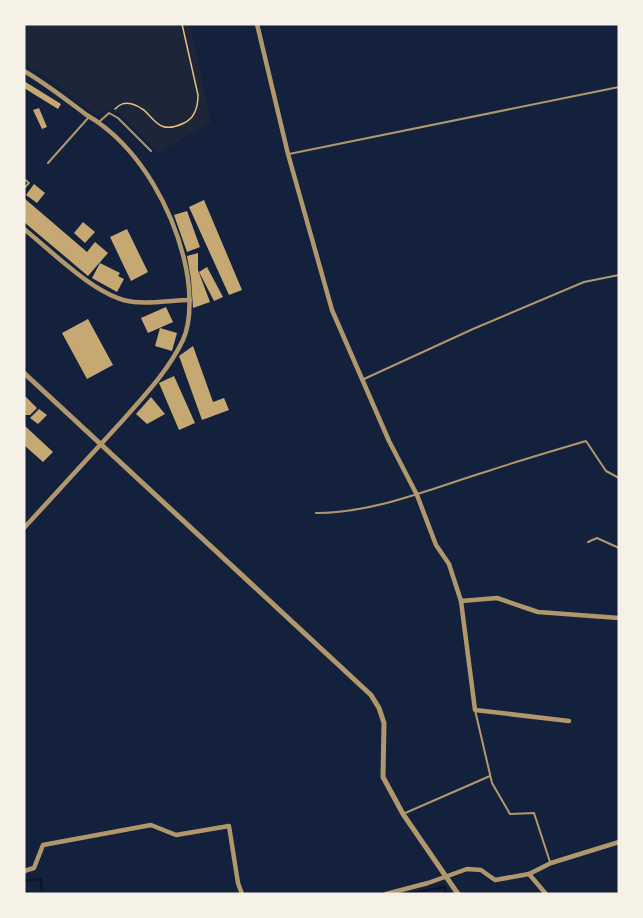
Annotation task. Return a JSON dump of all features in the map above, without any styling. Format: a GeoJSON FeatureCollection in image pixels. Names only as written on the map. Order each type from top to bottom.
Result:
{"type":"FeatureCollection","features":[{"type":"Feature","properties":{"kind":"street"},"geometry":{"type":"LineString","coordinates":[[257,24],[288,154],[332,310],[389,441],[417,495],[432,537],[449,564],[461,601],[475,710],[569,721]]}},
{"type":"Feature","properties":{"kind":"street"},"geometry":{"type":"LineString","coordinates":[[24,71],[50,86],[89,117],[99,122],[122,144],[148,175],[167,209],[180,242],[187,269],[190,300],[184,338],[165,372],[24,528]]}},
{"type":"Feature","properties":{"kind":"street"},"geometry":{"type":"LineString","coordinates":[[24,229],[94,286],[112,297],[134,302],[190,300]]}},
{"type":"Feature","properties":{"kind":"street"},"geometry":{"type":"LineString","coordinates":[[24,373],[370,694],[379,708],[384,723],[383,777],[403,814],[458,894]]}},
{"type":"Feature","properties":{"kind":"street"},"geometry":{"type":"LineString","coordinates":[[24,517],[29,522]]}},
{"type":"Feature","properties":{"kind":"street"},"geometry":{"type":"LineString","coordinates":[[461,601],[497,598],[538,612],[619,618]]}},
{"type":"Feature","properties":{"kind":"street"},"geometry":{"type":"LineString","coordinates":[[24,871],[34,867],[43,845],[151,825],[176,835],[229,826],[238,883],[242,894]]}},
{"type":"Feature","properties":{"kind":"street"},"geometry":{"type":"LineString","coordinates":[[386,894],[467,868],[481,870],[495,879],[529,874],[551,863],[619,842]]}},
{"type":"Feature","properties":{"kind":"street"},"geometry":{"type":"LineString","coordinates":[[529,874],[546,894]]}},
{"type":"Feature","properties":{"kind":"lane"},"geometry":{"type":"LineString","coordinates":[[288,154],[619,87]]}},
{"type":"Feature","properties":{"kind":"lane"},"geometry":{"type":"LineString","coordinates":[[99,122],[110,113],[151,151]]}},
{"type":"Feature","properties":{"kind":"lane"},"geometry":{"type":"LineString","coordinates":[[48,163],[89,117]]}},
{"type":"Feature","properties":{"kind":"lane"},"geometry":{"type":"LineString","coordinates":[[24,179],[28,183],[24,188]]}},
{"type":"Feature","properties":{"kind":"lane"},"geometry":{"type":"LineString","coordinates":[[363,379],[584,282],[619,275]]}},
{"type":"Feature","properties":{"kind":"lane"},"geometry":{"type":"LineString","coordinates":[[316,513],[340,513],[417,495],[586,441],[606,471],[619,478]]}},
{"type":"Feature","properties":{"kind":"lane"},"geometry":{"type":"LineString","coordinates":[[588,542],[597,538],[619,548]]}},
{"type":"Feature","properties":{"kind":"lane"},"geometry":{"type":"LineString","coordinates":[[475,710],[492,783],[510,814],[534,813],[551,863]]}},
{"type":"Feature","properties":{"kind":"lane"},"geometry":{"type":"LineString","coordinates":[[403,814],[490,776]]}},
{"type":"Feature","properties":{"kind":"path"},"geometry":{"type":"LineString","coordinates":[[110,113],[121,103],[131,103],[139,107],[153,122],[165,128],[188,122],[198,105],[198,95],[182,24]]}},
{"type":"Feature","properties":{"kind":"shaded area"},"geometry":{"type":"Polygon","coordinates":[[[24,24],[190,24],[211,122],[158,153],[119,113],[110,108],[97,116],[54,81],[24,65],[24,24]]]}},
{"type":"Feature","properties":{"kind":"building"},"geometry":{"type":"Polygon","coordinates":[[[24,81],[61,104],[58,109],[24,88],[24,81]]]}},
{"type":"Feature","properties":{"kind":"building"},"geometry":{"type":"Polygon","coordinates":[[[39,108],[47,127],[42,129],[33,110],[39,108]]]}},
{"type":"Feature","properties":{"kind":"building"},"geometry":{"type":"Polygon","coordinates":[[[34,184],[45,193],[37,203],[26,195],[34,184]]]}},
{"type":"Feature","properties":{"kind":"building"},"geometry":{"type":"Polygon","coordinates":[[[24,198],[87,252],[95,242],[108,253],[88,276],[24,222],[24,198]]]}},
{"type":"Feature","properties":{"kind":"building"},"geometry":{"type":"Polygon","coordinates":[[[204,200],[242,290],[229,295],[189,207],[204,200]]]}},
{"type":"Feature","properties":{"kind":"building"},"geometry":{"type":"Polygon","coordinates":[[[187,211],[200,247],[187,252],[174,215],[187,211]]]}},
{"type":"Feature","properties":{"kind":"building"},"geometry":{"type":"Polygon","coordinates":[[[83,222],[95,232],[85,243],[74,233],[83,222]]]}},
{"type":"Feature","properties":{"kind":"building"},"geometry":{"type":"Polygon","coordinates":[[[127,229],[148,272],[131,281],[110,237],[127,229]]]}},
{"type":"Feature","properties":{"kind":"building"},"geometry":{"type":"Polygon","coordinates":[[[198,253],[198,270],[210,302],[193,308],[187,256],[198,253]]]}},
{"type":"Feature","properties":{"kind":"building"},"geometry":{"type":"Polygon","coordinates":[[[100,263],[120,273],[118,276],[124,279],[117,292],[92,278],[100,263]]]}},
{"type":"Feature","properties":{"kind":"building"},"geometry":{"type":"Polygon","coordinates":[[[207,267],[223,297],[214,301],[199,272],[207,267]]]}},
{"type":"Feature","properties":{"kind":"building"},"geometry":{"type":"Polygon","coordinates":[[[166,307],[173,322],[148,333],[141,318],[166,307]]]}},
{"type":"Feature","properties":{"kind":"building"},"geometry":{"type":"Polygon","coordinates":[[[88,319],[113,365],[87,379],[62,333],[88,319]]]}},
{"type":"Feature","properties":{"kind":"building"},"geometry":{"type":"Polygon","coordinates":[[[160,328],[177,333],[172,351],[155,346],[160,328]]]}},
{"type":"Feature","properties":{"kind":"building"},"geometry":{"type":"Polygon","coordinates":[[[193,346],[213,402],[224,398],[229,410],[202,420],[179,356],[193,346]]]}},
{"type":"Feature","properties":{"kind":"building"},"geometry":{"type":"Polygon","coordinates":[[[174,376],[195,423],[179,430],[159,383],[174,376]]]}},
{"type":"Feature","properties":{"kind":"building"},"geometry":{"type":"Polygon","coordinates":[[[24,395],[37,408],[30,415],[24,415],[26,411],[24,411],[24,395]]]}},
{"type":"Feature","properties":{"kind":"building"},"geometry":{"type":"Polygon","coordinates":[[[151,397],[165,414],[147,424],[136,414],[151,397]]]}},
{"type":"Feature","properties":{"kind":"building"},"geometry":{"type":"Polygon","coordinates":[[[39,409],[47,415],[38,424],[30,418],[39,409]]]}},
{"type":"Feature","properties":{"kind":"building"},"geometry":{"type":"Polygon","coordinates":[[[24,425],[53,452],[43,462],[24,445],[24,425]]]}},
{"type":"Feature","properties":{"kind":"waterway"},"geometry":{"type":"LineString","coordinates":[[24,881],[41,879],[42,894]]}},
{"type":"Feature","properties":{"kind":"waterway"},"geometry":{"type":"LineString","coordinates":[[403,894],[445,887],[446,894]]}}]}
